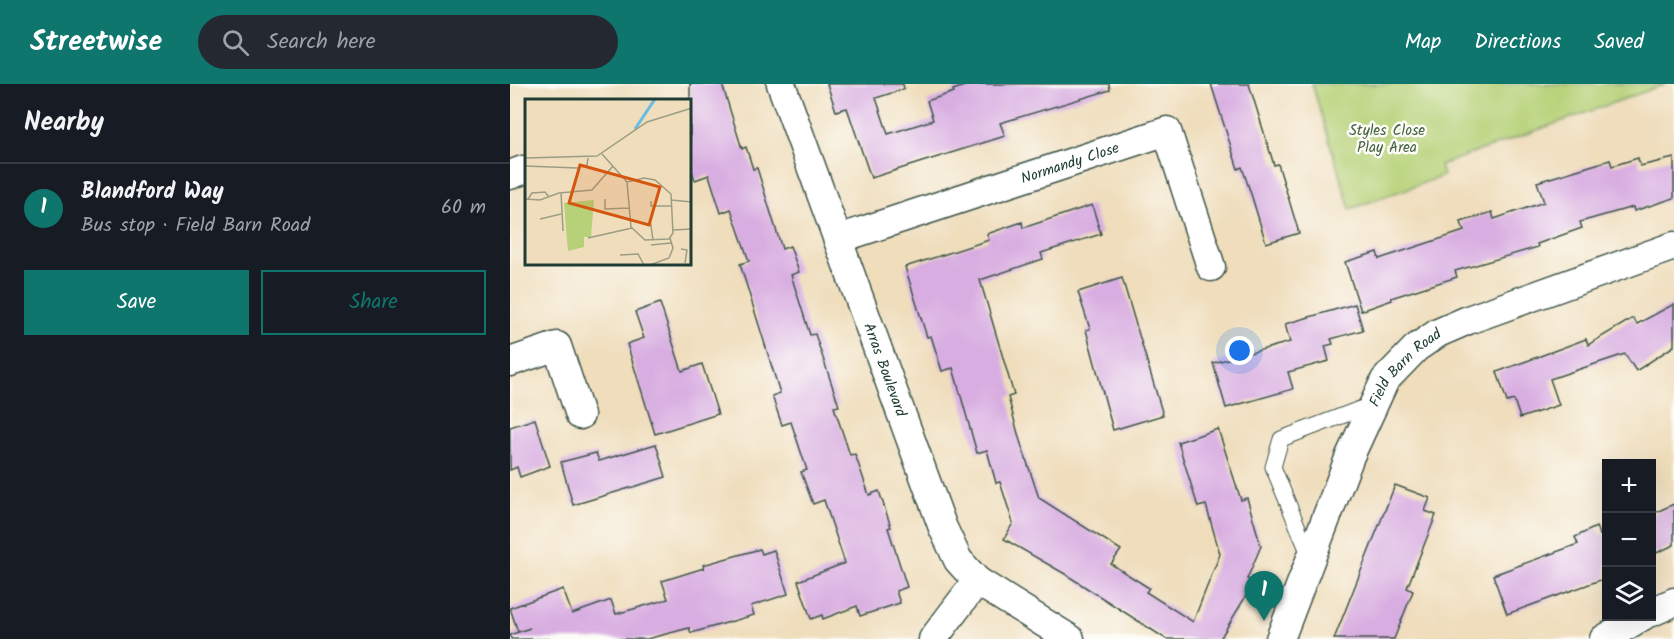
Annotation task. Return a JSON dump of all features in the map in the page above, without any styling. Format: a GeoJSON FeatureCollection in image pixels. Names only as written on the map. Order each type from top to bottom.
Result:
{"type":"FeatureCollection","features":[{"type":"Feature","properties":{"kind":"street","name":"Arras Boulevard"},"geometry":{"type":"LineString","coordinates":[[780,84],[943,528],[958,560],[977,581],[1070,639]]}},
{"type":"Feature","properties":{"kind":"street","name":"Normandy Close"},"geometry":{"type":"LineString","coordinates":[[838,239],[1167,132],[1210,267]]}},
{"type":"Feature","properties":{"kind":"street","name":"Field Barn Road"},"geometry":{"type":"LineString","coordinates":[[1280,639],[1373,404],[1385,380],[1400,363],[1438,333],[1674,246]]}},
{"type":"Feature","properties":{"kind":"street"},"geometry":{"type":"LineString","coordinates":[[510,362],[556,346],[580,415]]}},
{"type":"Feature","properties":{"kind":"street"},"geometry":{"type":"LineString","coordinates":[[933,639],[977,581]]}},
{"type":"Feature","properties":{"kind":"street"},"geometry":{"type":"LineString","coordinates":[[1656,610],[1674,602]]}},
{"type":"Feature","properties":{"kind":"street"},"geometry":{"type":"LineString","coordinates":[[1604,639],[1635,621]]}},
{"type":"Feature","properties":{"kind":"lane"},"geometry":{"type":"LineString","coordinates":[[1311,559],[1273,468],[1281,439],[1373,404]]}},
{"type":"Feature","properties":{"kind":"green space","name":"Styles Close Play Area"},"geometry":{"type":"Polygon","coordinates":[[[1312,84],[1666,84],[1440,165],[1443,176],[1350,209],[1312,84]]]}},
{"type":"Feature","properties":{"kind":"building"},"geometry":{"type":"Polygon","coordinates":[[[690,84],[722,84],[742,149],[746,147],[753,169],[757,168],[782,249],[790,246],[799,272],[791,275],[810,335],[815,334],[839,406],[834,407],[850,455],[855,454],[869,495],[879,491],[891,527],[888,528],[907,587],[896,591],[900,603],[860,616],[857,606],[823,619],[822,615],[811,619],[798,581],[845,563],[824,500],[813,504],[801,472],[807,470],[791,422],[782,425],[772,396],[780,393],[740,264],[749,261],[731,209],[721,213],[709,175],[695,180],[692,171],[692,99],[690,99],[690,84]]]}},
{"type":"Feature","properties":{"kind":"building"},"geometry":{"type":"Polygon","coordinates":[[[827,84],[903,84],[904,89],[876,98],[888,134],[933,120],[927,101],[970,84],[1109,84],[1110,90],[1000,123],[1005,136],[871,178],[847,108],[836,111],[827,84]]]}},
{"type":"Feature","properties":{"kind":"building"},"geometry":{"type":"Polygon","coordinates":[[[1211,84],[1249,84],[1274,165],[1278,164],[1299,233],[1266,243],[1242,167],[1238,169],[1211,84]]]}},
{"type":"Feature","properties":{"kind":"building"},"geometry":{"type":"Polygon","coordinates":[[[1638,158],[1640,166],[1674,158],[1674,198],[1634,211],[1633,207],[1580,222],[1582,228],[1537,244],[1538,247],[1455,271],[1457,277],[1391,298],[1392,300],[1361,311],[1345,262],[1377,252],[1379,259],[1464,231],[1461,222],[1492,212],[1494,219],[1544,202],[1537,182],[1610,160],[1612,166],[1638,158]]]}},
{"type":"Feature","properties":{"kind":"building"},"geometry":{"type":"Polygon","coordinates":[[[1092,205],[1101,234],[1041,253],[1043,259],[980,280],[1014,395],[1008,397],[1020,441],[1039,498],[1121,550],[1111,564],[1149,588],[1146,592],[1193,622],[1220,554],[1206,505],[1198,507],[1178,442],[1218,429],[1241,500],[1247,498],[1261,546],[1247,579],[1252,581],[1246,596],[1220,639],[1166,639],[1065,574],[1004,539],[1013,523],[1000,482],[996,483],[987,450],[977,453],[953,368],[942,371],[931,336],[927,337],[905,267],[989,240],[987,234],[1022,222],[1023,228],[1092,205]]]}},
{"type":"Feature","properties":{"kind":"building"},"geometry":{"type":"Polygon","coordinates":[[[1122,278],[1163,415],[1113,430],[1086,330],[1090,329],[1078,292],[1122,278]]]}},
{"type":"Feature","properties":{"kind":"building"},"geometry":{"type":"Polygon","coordinates":[[[660,303],[682,371],[702,364],[718,414],[655,434],[627,344],[644,338],[635,312],[660,303]]]}},
{"type":"Feature","properties":{"kind":"building"},"geometry":{"type":"Polygon","coordinates":[[[1355,304],[1363,330],[1331,339],[1333,344],[1325,346],[1329,361],[1288,372],[1293,389],[1226,408],[1213,363],[1290,342],[1285,324],[1355,304]]]}},
{"type":"Feature","properties":{"kind":"building"},"geometry":{"type":"Polygon","coordinates":[[[1674,304],[1674,346],[1636,371],[1625,354],[1550,379],[1559,405],[1520,418],[1514,400],[1507,402],[1497,372],[1586,339],[1588,345],[1633,318],[1637,324],[1674,304]]]}},
{"type":"Feature","properties":{"kind":"building"},"geometry":{"type":"Polygon","coordinates":[[[535,419],[550,466],[520,477],[517,467],[510,470],[510,427],[535,419]]]}},
{"type":"Feature","properties":{"kind":"building"},"geometry":{"type":"Polygon","coordinates":[[[656,444],[666,477],[573,505],[561,462],[596,453],[599,461],[656,444]]]}},
{"type":"Feature","properties":{"kind":"building"},"geometry":{"type":"Polygon","coordinates":[[[1395,485],[1430,498],[1425,511],[1436,515],[1407,588],[1413,591],[1394,639],[1334,639],[1395,485]]]}},
{"type":"Feature","properties":{"kind":"building"},"geometry":{"type":"Polygon","coordinates":[[[1674,504],[1674,545],[1656,553],[1656,513],[1674,504]]]}},
{"type":"Feature","properties":{"kind":"building"},"geometry":{"type":"Polygon","coordinates":[[[1596,527],[1600,535],[1602,534],[1602,579],[1507,614],[1493,575],[1578,544],[1575,537],[1596,527]]]}},
{"type":"Feature","properties":{"kind":"building"},"geometry":{"type":"Polygon","coordinates":[[[760,549],[762,554],[774,550],[788,594],[751,606],[754,615],[691,633],[689,628],[647,639],[511,639],[510,635],[530,628],[518,632],[510,608],[563,589],[572,614],[611,600],[616,614],[668,599],[662,581],[704,568],[703,565],[760,549]]]}},
{"type":"Feature","properties":{"kind":"place","name":"Blandford Way"},"geometry":{"type":"Point","coordinates":[1264,621]}}]}
